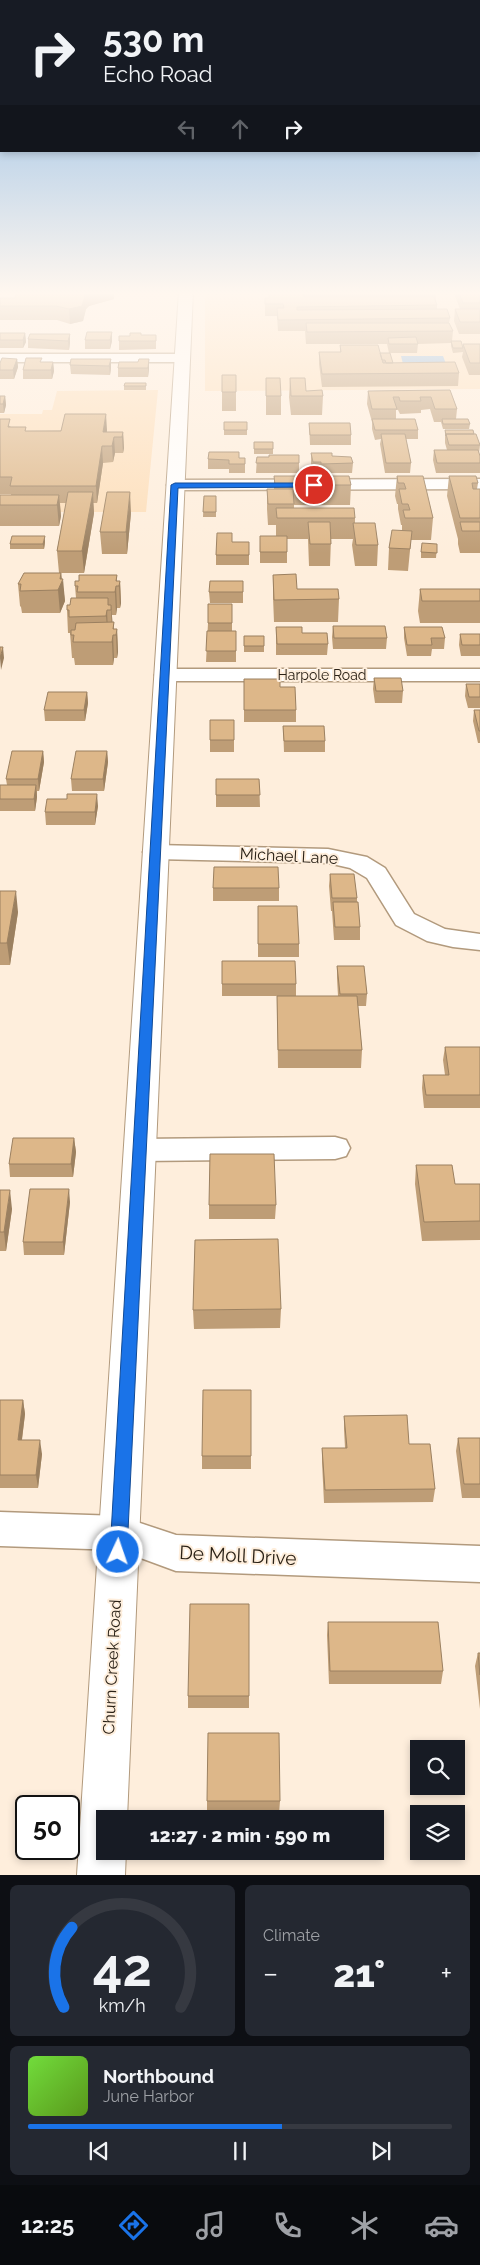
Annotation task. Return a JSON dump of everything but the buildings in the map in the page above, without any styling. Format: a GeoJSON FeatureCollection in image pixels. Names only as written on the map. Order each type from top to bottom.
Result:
{"type":"FeatureCollection","features":[{"type":"Feature","properties":{"kind":"main road","name":"Churn Creek Road"},"geometry":{"type":"LineString","coordinates":[[101,1875],[181,378]]}},
{"type":"Feature","properties":{"kind":"street"},"geometry":{"type":"LineString","coordinates":[[175,485],[480,484]]}},
{"type":"Feature","properties":{"kind":"street","name":"Harpole Road"},"geometry":{"type":"LineString","coordinates":[[165,675],[480,674]]}},
{"type":"Feature","properties":{"kind":"street","name":"Michael Lane"},"geometry":{"type":"LineString","coordinates":[[155,852],[328,856],[358,862],[376,873],[405,918],[436,935],[480,942]]}},
{"type":"Feature","properties":{"kind":"street"},"geometry":{"type":"LineString","coordinates":[[140,1150],[336,1148]]}},
{"type":"Feature","properties":{"kind":"street","name":"De Moll Drive"},"geometry":{"type":"LineString","coordinates":[[0,1529],[119,1533],[176,1554],[480,1564]]}},
{"type":"Feature","properties":{"kind":"shaded area"},"geometry":{"type":"Polygon","coordinates":[[[205,378],[480,378],[480,389],[205,391],[205,378]]]}},
{"type":"Feature","properties":{"kind":"shaded area"},"geometry":{"type":"Polygon","coordinates":[[[158,390],[146,512],[0,512],[0,414],[42,414],[43,410],[52,410],[57,391],[158,390]]]}},
{"type":"Feature","properties":{"kind":"route"},"geometry":{"type":"LineString","coordinates":[[118,1552],[175,485],[314,485]]}}]}
